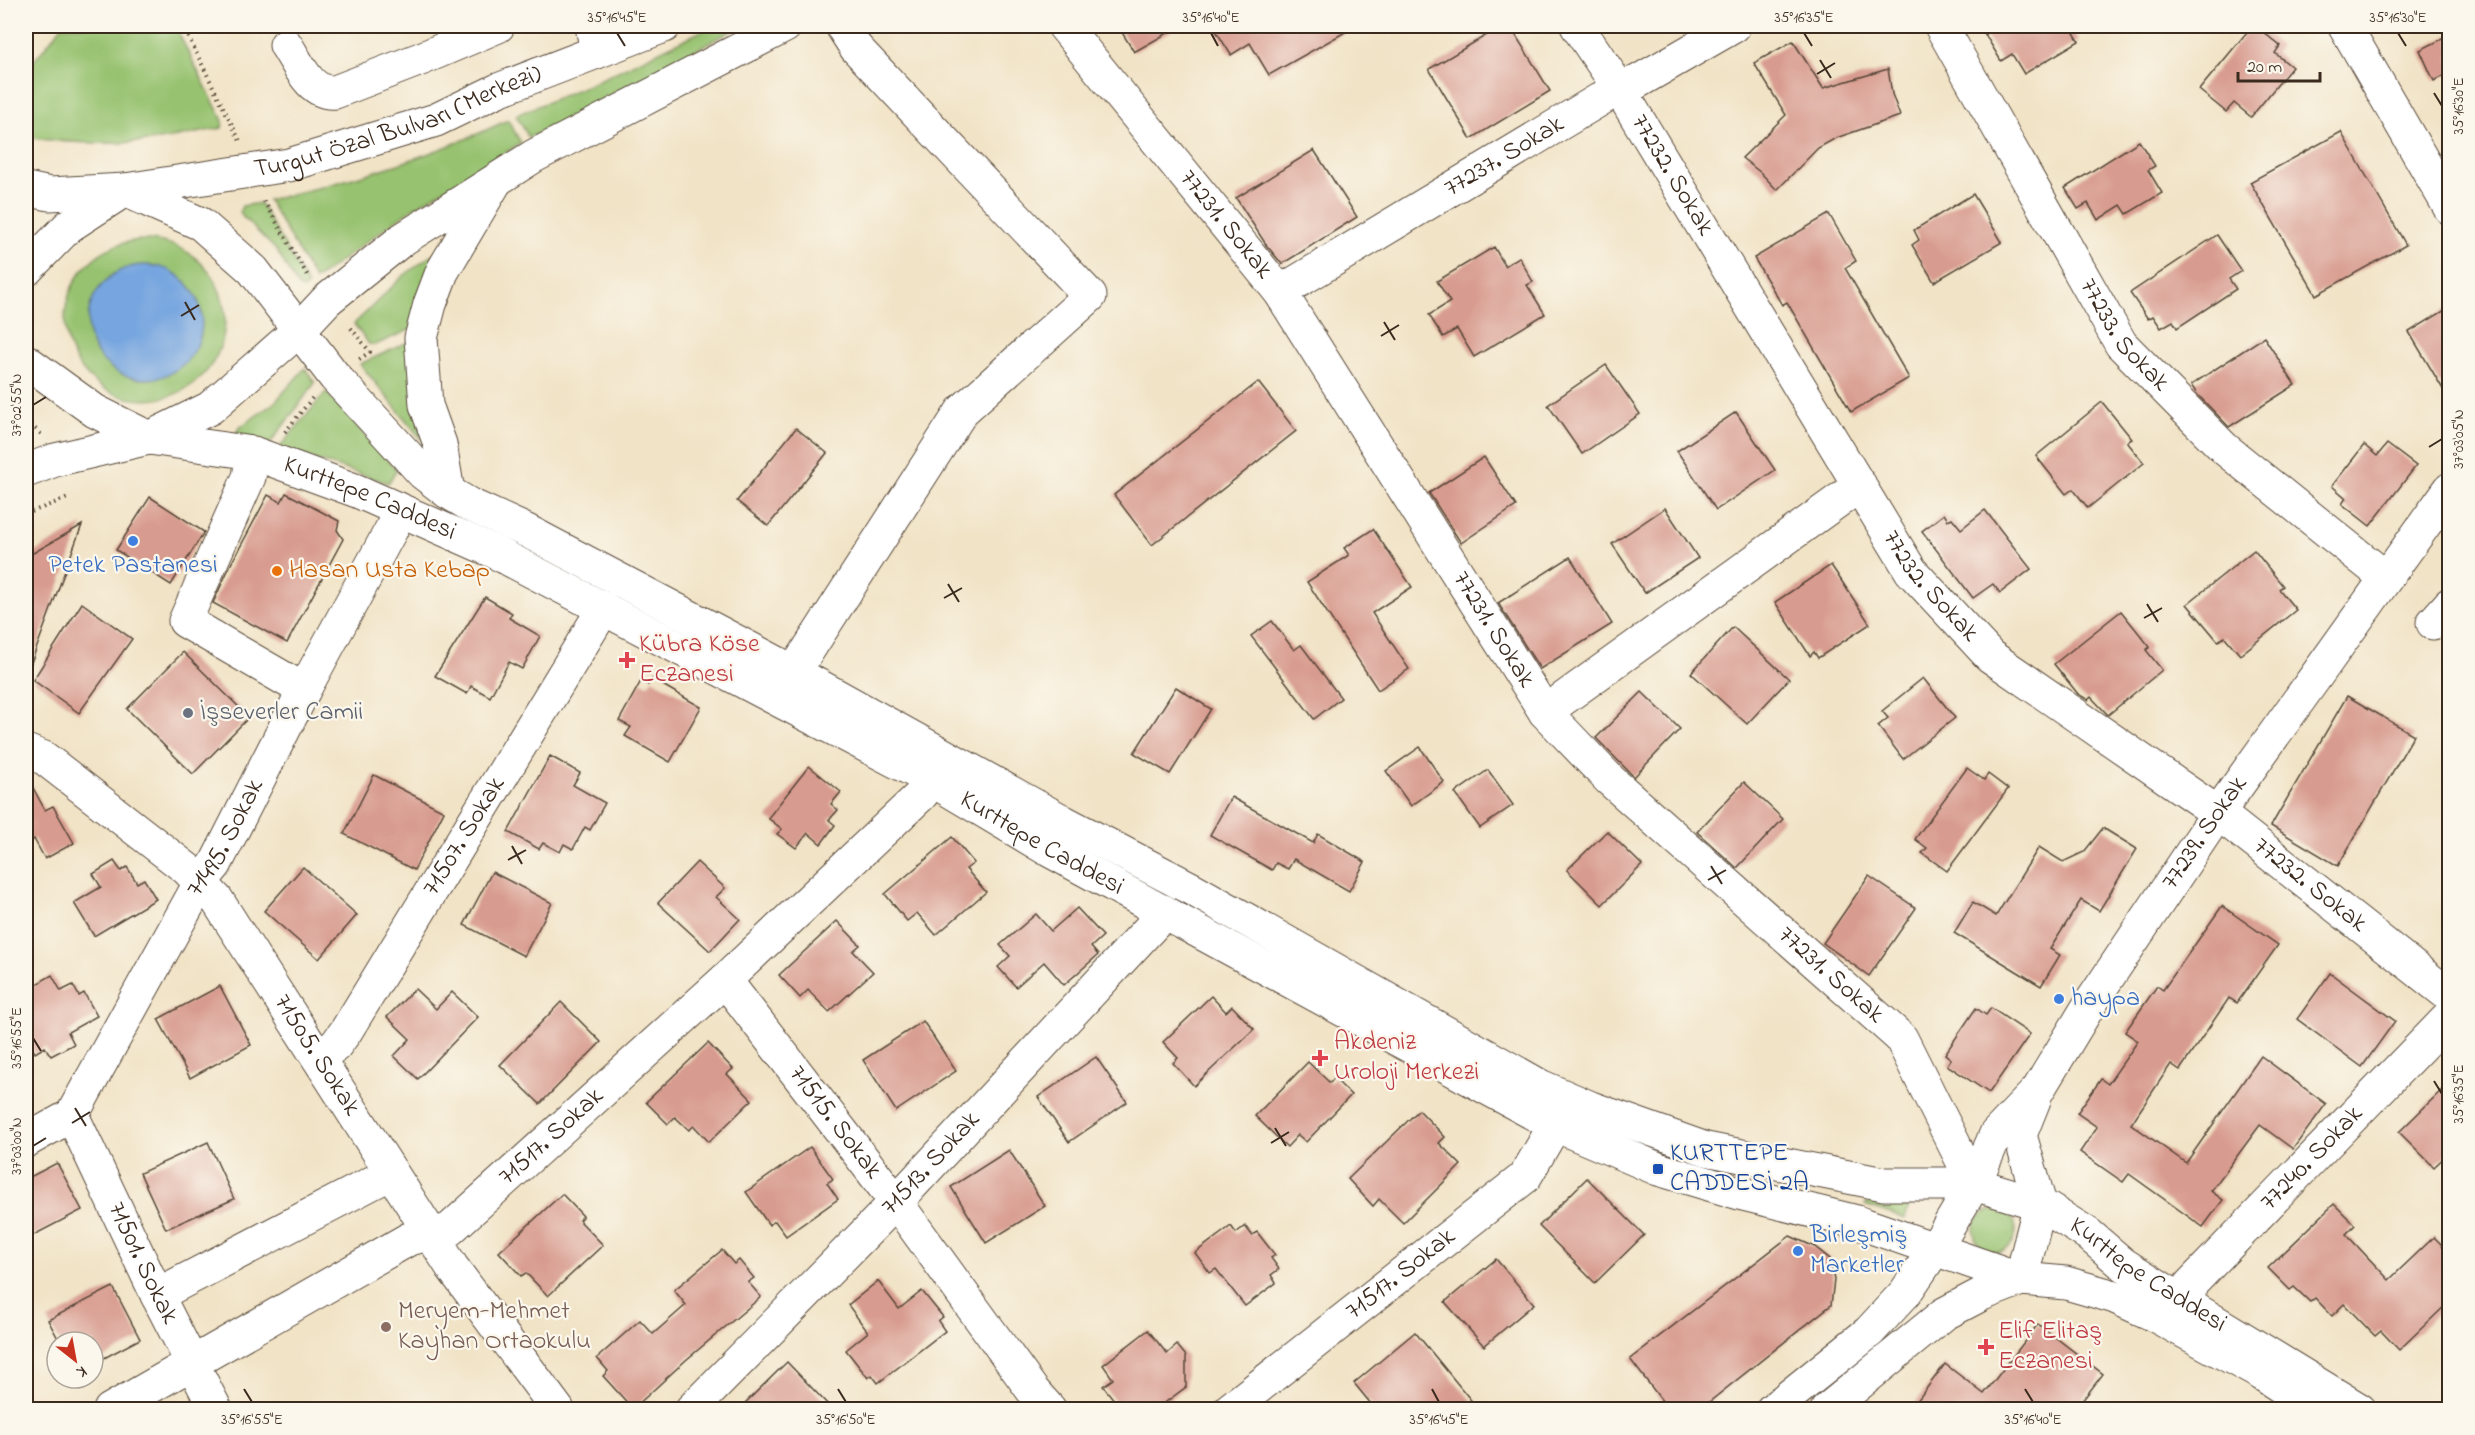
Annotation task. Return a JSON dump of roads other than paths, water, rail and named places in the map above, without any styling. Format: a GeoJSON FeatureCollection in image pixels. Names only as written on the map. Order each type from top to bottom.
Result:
{"type":"FeatureCollection","features":[{"type":"Feature","properties":{"kind":"street"},"geometry":{"type":"LineString","coordinates":[[286,45],[310,82],[319,90],[327,93],[423,58],[498,26]]}},
{"type":"Feature","properties":{"kind":"street"},"geometry":{"type":"LineString","coordinates":[[26,471],[54,460],[149,438],[210,408],[299,330],[327,300],[403,239],[534,156],[784,26]]}},
{"type":"Feature","properties":{"kind":"street"},"geometry":{"type":"LineString","coordinates":[[794,672],[962,411],[1090,296],[856,48],[842,26]]}},
{"type":"Feature","properties":{"kind":"street","name":"77231. Sokak"},"geometry":{"type":"LineString","coordinates":[[1064,26],[1280,292],[1545,711],[1610,780],[1901,1038],[1974,1184]]}},
{"type":"Feature","properties":{"kind":"street","name":"77232. Sokak"},"geometry":{"type":"LineString","coordinates":[[1577,26],[1619,88],[1911,571],[1990,656],[2218,813],[2450,996]]}},
{"type":"Feature","properties":{"kind":"street","name":"77237. Sokak"},"geometry":{"type":"LineString","coordinates":[[1280,292],[1619,88],[1637,82],[1734,26]]}},
{"type":"Feature","properties":{"kind":"street","name":"77233. Sokak"},"geometry":{"type":"LineString","coordinates":[[1941,26],[2121,344],[2225,449],[2386,578]]}},
{"type":"Feature","properties":{"kind":"street"},"geometry":{"type":"LineString","coordinates":[[2345,26],[2450,208]]}},
{"type":"Feature","properties":{"kind":"street","name":"Turgut Özal Bulvarı (Merkezi)"},"geometry":{"type":"LineString","coordinates":[[26,189],[50,194],[125,190],[289,165],[354,147],[436,120],[594,39],[659,27]]}},
{"type":"Feature","properties":{"kind":"street"},"geometry":{"type":"LineString","coordinates":[[448,492],[440,444],[426,405],[421,338],[442,272],[497,179]]}},
{"type":"Feature","properties":{"kind":"street"},"geometry":{"type":"LineString","coordinates":[[26,270],[69,226],[125,190]]}},
{"type":"Feature","properties":{"kind":"street","name":"Kurttepe Caddesi"},"geometry":{"type":"LineString","coordinates":[[125,190],[201,224],[253,270],[335,377],[423,473],[448,492],[794,672],[1064,822],[1194,890],[1540,1086],[1592,1108],[1706,1149],[1884,1184],[1974,1184],[2040,1204],[2088,1234],[2123,1263],[2188,1305],[2360,1410]]}},
{"type":"Feature","properties":{"kind":"street"},"geometry":{"type":"LineString","coordinates":[[26,361],[95,411],[149,438]]}},
{"type":"Feature","properties":{"kind":"street","name":"Kurttepe Caddesi"},"geometry":{"type":"LineString","coordinates":[[149,438],[266,446],[357,491],[495,552],[932,780],[1048,850],[1555,1125],[1658,1169],[1739,1193],[1857,1222],[2021,1279],[2066,1283],[2115,1297],[2152,1314],[2262,1374],[2311,1408]]}},
{"type":"Feature","properties":{"kind":"street"},"geometry":{"type":"LineString","coordinates":[[266,446],[249,477],[185,621],[303,690]]}},
{"type":"Feature","properties":{"kind":"street"},"geometry":{"type":"LineString","coordinates":[[1545,711],[1860,485]]}},
{"type":"Feature","properties":{"kind":"street","name":"77239. Sokak"},"geometry":{"type":"LineString","coordinates":[[1772,1410],[1869,1332],[1905,1293],[1935,1249],[1974,1184],[1996,1134],[2038,1090],[2090,1004],[2218,813],[2450,489]]}},
{"type":"Feature","properties":{"kind":"street","name":"71495. Sokak"},"geometry":{"type":"LineString","coordinates":[[72,1115],[200,883],[215,865],[303,690],[392,528],[399,509]]}},
{"type":"Feature","properties":{"kind":"street","name":"71507. Sokak"},"geometry":{"type":"LineString","coordinates":[[317,1056],[336,1046],[346,1031],[604,608]]}},
{"type":"Feature","properties":{"kind":"street","name":"71505. Sokak"},"geometry":{"type":"LineString","coordinates":[[26,751],[44,758],[187,869],[217,900],[391,1173],[463,1281],[558,1410]]}},
{"type":"Feature","properties":{"kind":"street","name":"71517. Sokak"},"geometry":{"type":"LineString","coordinates":[[110,1410],[409,1239],[449,1230],[725,980],[922,794],[932,780]]}},
{"type":"Feature","properties":{"kind":"street","name":"71513. Sokak"},"geometry":{"type":"LineString","coordinates":[[691,1410],[896,1202],[1155,923],[1163,911]]}},
{"type":"Feature","properties":{"kind":"street","name":"71515. Sokak"},"geometry":{"type":"LineString","coordinates":[[725,980],[896,1202],[1033,1391],[1050,1410]]}},
{"type":"Feature","properties":{"kind":"street","name":"77240. Sokak"},"geometry":{"type":"LineString","coordinates":[[2188,1305],[2190,1285],[2450,1016]]}},
{"type":"Feature","properties":{"kind":"street","name":"Kurttepe Caddesi"},"geometry":{"type":"LineString","coordinates":[[2038,1090],[2020,1135],[2040,1204]]}},
{"type":"Feature","properties":{"kind":"street"},"geometry":{"type":"LineString","coordinates":[[26,1141],[72,1115]]}},
{"type":"Feature","properties":{"kind":"street","name":"71501. Sokak"},"geometry":{"type":"LineString","coordinates":[[72,1115],[157,1295],[216,1410]]}},
{"type":"Feature","properties":{"kind":"street","name":"71517. Sokak"},"geometry":{"type":"LineString","coordinates":[[1229,1410],[1525,1177],[1555,1125]]}},
{"type":"Feature","properties":{"kind":"street"},"geometry":{"type":"LineString","coordinates":[[157,1295],[391,1173]]}},
{"type":"Feature","properties":{"kind":"street"},"geometry":{"type":"LineString","coordinates":[[1827,1410],[1944,1314],[1982,1294],[2021,1279],[2040,1204]]}},
{"type":"Feature","properties":{"kind":"water"},"geometry":{"type":"Polygon","coordinates":[[[145,265],[167,269],[186,281],[198,300],[202,322],[198,344],[186,363],[167,375],[145,379],[123,375],[104,363],[92,344],[88,322],[92,300],[104,281],[123,269],[145,265]]]}},
{"type":"Feature","properties":{"kind":"place","name":"Petek Pastanesi"},"geometry":{"type":"Point","coordinates":[133,541]}},
{"type":"Feature","properties":{"kind":"place","name":"Hasan Usta Kebap"},"geometry":{"type":"Point","coordinates":[277,571]}},
{"type":"Feature","properties":{"kind":"place","name":"Kübra Köse Eczanesi"},"geometry":{"type":"Point","coordinates":[627,660]}},
{"type":"Feature","properties":{"kind":"place","name":"İşseverler Camii"},"geometry":{"type":"Point","coordinates":[188,713]}},
{"type":"Feature","properties":{"kind":"place","name":"haypa"},"geometry":{"type":"Point","coordinates":[2059,999]}},
{"type":"Feature","properties":{"kind":"place","name":"Akdeniz Uroloji Merkezi"},"geometry":{"type":"Point","coordinates":[1320,1058]}},
{"type":"Feature","properties":{"kind":"place","name":"KURTTEPE CADDESİ 2A"},"geometry":{"type":"Point","coordinates":[1658,1169]}},
{"type":"Feature","properties":{"kind":"place","name":"Birleşmiş Marketler"},"geometry":{"type":"Point","coordinates":[1798,1251]}},
{"type":"Feature","properties":{"kind":"place","name":"Meryem-Mehmet Kayhan Ortaokulu"},"geometry":{"type":"Point","coordinates":[386,1327]}},
{"type":"Feature","properties":{"kind":"place","name":"Elif Elitaş Eczanesi"},"geometry":{"type":"Point","coordinates":[1986,1347]}}]}
